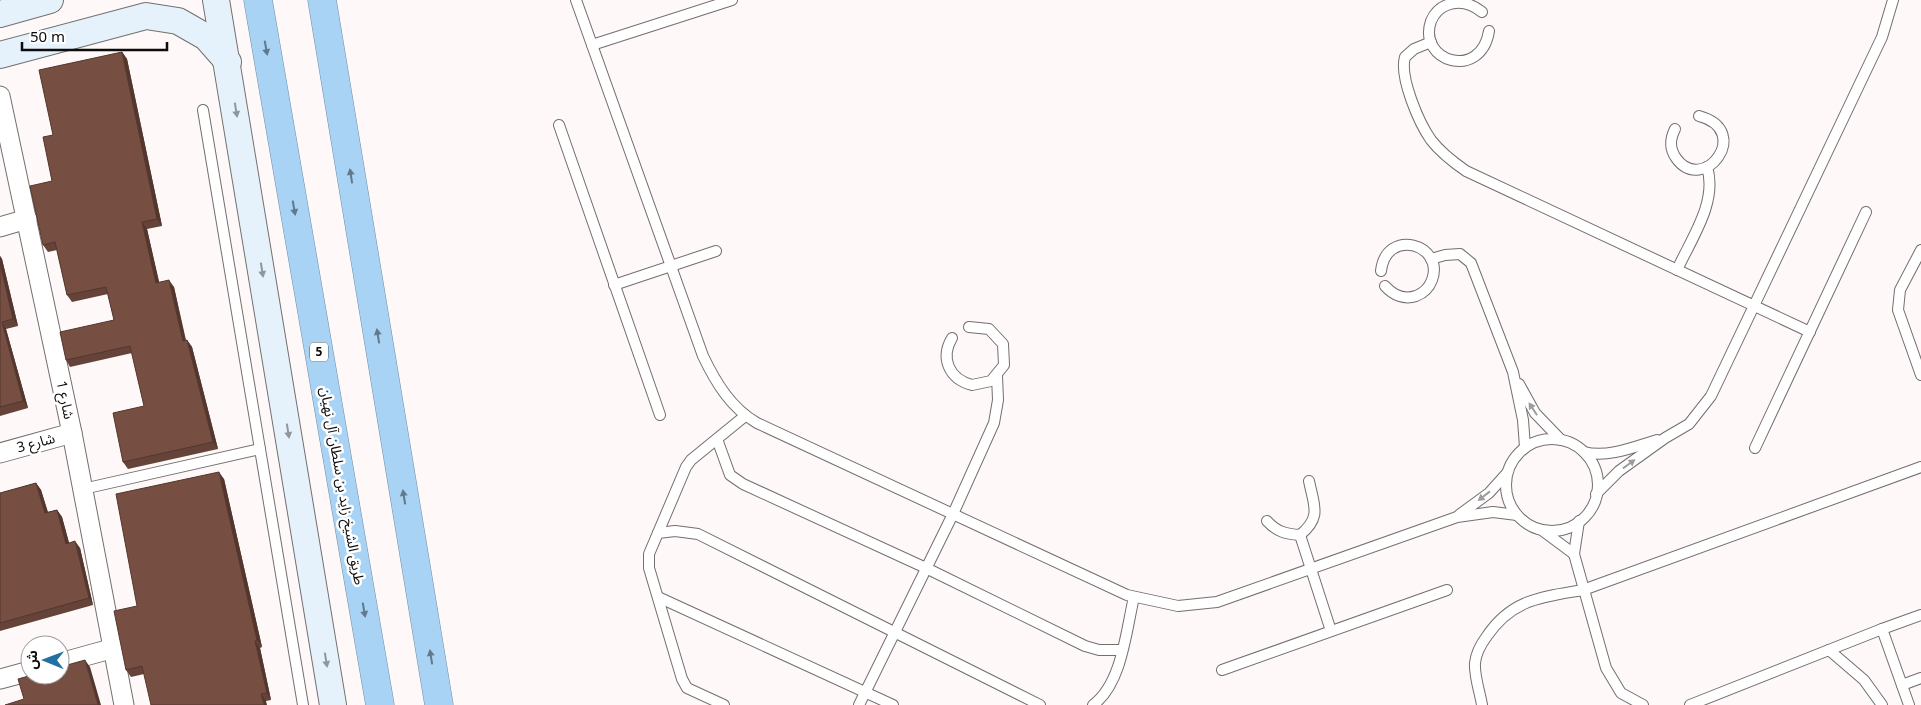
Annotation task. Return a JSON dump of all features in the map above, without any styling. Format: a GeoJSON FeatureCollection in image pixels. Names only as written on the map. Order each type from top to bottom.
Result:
{"type":"FeatureCollection","features":[{"type":"Feature","properties":{"kind":"highway","name":"طريق الشيخ زايد بن سلطان آل نهيان"},"geometry":{"type":"LineString","coordinates":[[258,0],[380,705]]}},
{"type":"Feature","properties":{"kind":"highway"},"geometry":{"type":"LineString","coordinates":[[322,0],[439,705]]}},
{"type":"Feature","properties":{"kind":"main road"},"geometry":{"type":"LineString","coordinates":[[0,14],[50,0]]}},
{"type":"Feature","properties":{"kind":"main road"},"geometry":{"type":"LineString","coordinates":[[216,0],[228,62],[333,705]]}},
{"type":"Feature","properties":{"kind":"main road"},"geometry":{"type":"LineString","coordinates":[[0,55],[152,8],[206,37],[228,62]]}},
{"type":"Feature","properties":{"kind":"street","name":"شارع 1"},"geometry":{"type":"LineString","coordinates":[[0,96],[72,433],[124,705]]}},
{"type":"Feature","properties":{"kind":"street"},"geometry":{"type":"LineString","coordinates":[[0,226],[27,219]]}},
{"type":"Feature","properties":{"kind":"street","name":"شارع 3"},"geometry":{"type":"LineString","coordinates":[[0,453],[72,433]]}},
{"type":"Feature","properties":{"kind":"street"},"geometry":{"type":"LineString","coordinates":[[70,660],[114,648]]}},
{"type":"Feature","properties":{"kind":"street"},"geometry":{"type":"LineString","coordinates":[[0,679],[20,674]]}},
{"type":"Feature","properties":{"kind":"lane"},"geometry":{"type":"LineString","coordinates":[[576,0],[670,266],[712,374],[723,391],[745,416],[1134,597],[1178,606],[1217,602],[1457,517],[1493,512],[1517,515]]}},
{"type":"Feature","properties":{"kind":"lane"},"geometry":{"type":"LineString","coordinates":[[592,45],[732,0]]}},
{"type":"Feature","properties":{"kind":"lane"},"geometry":{"type":"LineString","coordinates":[[1543,530],[1555,531],[1568,528],[1579,521],[1587,514],[1596,494],[1619,471],[1665,438],[1689,424],[1703,409],[1711,396],[1882,37],[1893,0]]}},
{"type":"Feature","properties":{"kind":"lane"},"geometry":{"type":"LineString","coordinates":[[1482,12],[1465,2],[1446,5],[1438,10],[1432,18],[1429,28],[1432,42],[1439,54],[1448,60],[1467,61],[1476,57],[1483,49],[1489,31]]}},
{"type":"Feature","properties":{"kind":"lane"},"geometry":{"type":"LineString","coordinates":[[1432,42],[1409,53],[1405,57],[1403,69],[1420,120],[1430,139],[1446,157],[1466,171],[1810,332]]}},
{"type":"Feature","properties":{"kind":"lane"},"geometry":{"type":"LineString","coordinates":[[203,110],[303,705]]}},
{"type":"Feature","properties":{"kind":"lane"},"geometry":{"type":"LineString","coordinates":[[1675,128],[1671,138],[1671,147],[1680,163],[1688,168],[1708,167],[1720,156],[1723,139],[1715,123],[1699,116]]}},
{"type":"Feature","properties":{"kind":"lane"},"geometry":{"type":"LineString","coordinates":[[559,125],[660,415]]}},
{"type":"Feature","properties":{"kind":"lane"},"geometry":{"type":"LineString","coordinates":[[1677,270],[1708,201],[1710,181],[1708,167]]}},
{"type":"Feature","properties":{"kind":"lane"},"geometry":{"type":"LineString","coordinates":[[1755,448],[1866,212]]}},
{"type":"Feature","properties":{"kind":"lane"},"geometry":{"type":"LineString","coordinates":[[1380,271],[1382,263],[1390,250],[1405,244],[1421,248],[1431,259],[1434,275],[1427,289],[1421,294],[1405,298],[1390,292],[1385,286]]}},
{"type":"Feature","properties":{"kind":"lane"},"geometry":{"type":"LineString","coordinates":[[1921,250],[1900,290],[1898,310],[1921,375]]}},
{"type":"Feature","properties":{"kind":"lane"},"geometry":{"type":"LineString","coordinates":[[614,284],[716,251]]}},
{"type":"Feature","properties":{"kind":"lane"},"geometry":{"type":"LineString","coordinates":[[1431,259],[1445,255],[1460,254],[1471,263],[1512,372],[1523,420],[1525,447]]}},
{"type":"Feature","properties":{"kind":"lane"},"geometry":{"type":"LineString","coordinates":[[952,338],[946,350],[947,364],[959,380],[972,385],[978,385],[997,376],[1004,365],[1003,344],[989,329],[969,326]]}},
{"type":"Feature","properties":{"kind":"lane"},"geometry":{"type":"LineString","coordinates":[[1512,372],[1535,412],[1561,440],[1584,452],[1592,454],[1614,452],[1665,438]]}},
{"type":"Feature","properties":{"kind":"lane"},"geometry":{"type":"LineString","coordinates":[[859,705],[953,514],[994,422],[998,400],[997,376]]}},
{"type":"Feature","properties":{"kind":"lane"},"geometry":{"type":"LineString","coordinates":[[724,705],[687,688],[682,679],[649,568],[649,554],[686,467],[691,460],[745,416]]}},
{"type":"Feature","properties":{"kind":"lane"},"geometry":{"type":"LineString","coordinates":[[717,439],[730,475],[743,484],[926,568],[1085,646],[1099,650],[1121,650]]}},
{"type":"Feature","properties":{"kind":"lane"},"geometry":{"type":"LineString","coordinates":[[1457,517],[1489,493],[1508,472],[1515,458],[1525,447],[1542,440],[1561,440]]}},
{"type":"Feature","properties":{"kind":"lane"},"geometry":{"type":"LineString","coordinates":[[83,490],[260,449]]}},
{"type":"Feature","properties":{"kind":"lane"},"geometry":{"type":"LineString","coordinates":[[1584,452],[1595,472],[1596,494]]}},
{"type":"Feature","properties":{"kind":"lane"},"geometry":{"type":"LineString","coordinates":[[1482,705],[1475,665],[1479,647],[1492,628],[1514,607],[1534,599],[1583,590],[1921,467]]}},
{"type":"Feature","properties":{"kind":"lane"},"geometry":{"type":"LineString","coordinates":[[1508,472],[1507,495],[1517,515],[1524,522],[1543,530],[1574,554]]}},
{"type":"Feature","properties":{"kind":"lane"},"geometry":{"type":"LineString","coordinates":[[1267,522],[1274,529],[1288,534],[1300,535],[1312,525],[1315,513],[1309,481]]}},
{"type":"Feature","properties":{"kind":"lane"},"geometry":{"type":"LineString","coordinates":[[1579,521],[1574,554],[1606,668],[1621,693],[1643,705]]}},
{"type":"Feature","properties":{"kind":"lane"},"geometry":{"type":"LineString","coordinates":[[658,533],[676,531],[698,534],[894,634],[1040,705]]}},
{"type":"Feature","properties":{"kind":"lane"},"geometry":{"type":"LineString","coordinates":[[1300,535],[1331,631]]}},
{"type":"Feature","properties":{"kind":"lane"},"geometry":{"type":"LineString","coordinates":[[1222,670],[1447,590]]}},
{"type":"Feature","properties":{"kind":"lane"},"geometry":{"type":"LineString","coordinates":[[658,596],[893,705]]}},
{"type":"Feature","properties":{"kind":"lane"},"geometry":{"type":"LineString","coordinates":[[1093,705],[1104,697],[1114,680],[1134,597]]}},
{"type":"Feature","properties":{"kind":"lane"},"geometry":{"type":"LineString","coordinates":[[1690,705],[1921,615]]}},
{"type":"Feature","properties":{"kind":"lane"},"geometry":{"type":"LineString","coordinates":[[1882,629],[1909,705]]}},
{"type":"Feature","properties":{"kind":"lane"},"geometry":{"type":"LineString","coordinates":[[1829,650],[1864,680],[1882,705]]}},
{"type":"Feature","properties":{"kind":"lane"},"geometry":{"type":"LineString","coordinates":[[1902,685],[1921,678]]}},
{"type":"Feature","properties":{"kind":"building"},"geometry":{"type":"Polygon","coordinates":[[[122,52],[157,219],[142,222],[156,283],[169,280],[183,341],[187,340],[213,442],[123,462],[113,413],[144,406],[130,346],[66,360],[60,332],[114,320],[106,287],[67,295],[55,242],[43,245],[30,186],[52,181],[43,137],[53,135],[39,70],[122,52]]]}},
{"type":"Feature","properties":{"kind":"building"},"geometry":{"type":"Polygon","coordinates":[[[0,263],[13,319],[2,322],[23,401],[0,407],[0,263]]]}},
{"type":"Feature","properties":{"kind":"building"},"geometry":{"type":"Polygon","coordinates":[[[219,472],[257,640],[255,641],[267,693],[261,694],[264,705],[151,705],[142,666],[126,670],[114,611],[137,606],[116,494],[219,472]]]}},
{"type":"Feature","properties":{"kind":"building"},"geometry":{"type":"Polygon","coordinates":[[[36,483],[45,513],[57,510],[66,544],[75,541],[89,598],[0,623],[0,493],[36,483]]]}},
{"type":"Feature","properties":{"kind":"building"},"geometry":{"type":"Polygon","coordinates":[[[85,660],[98,705],[5,705],[24,699],[18,679],[20,678],[20,685],[70,685],[70,664],[85,660]]]}}]}
